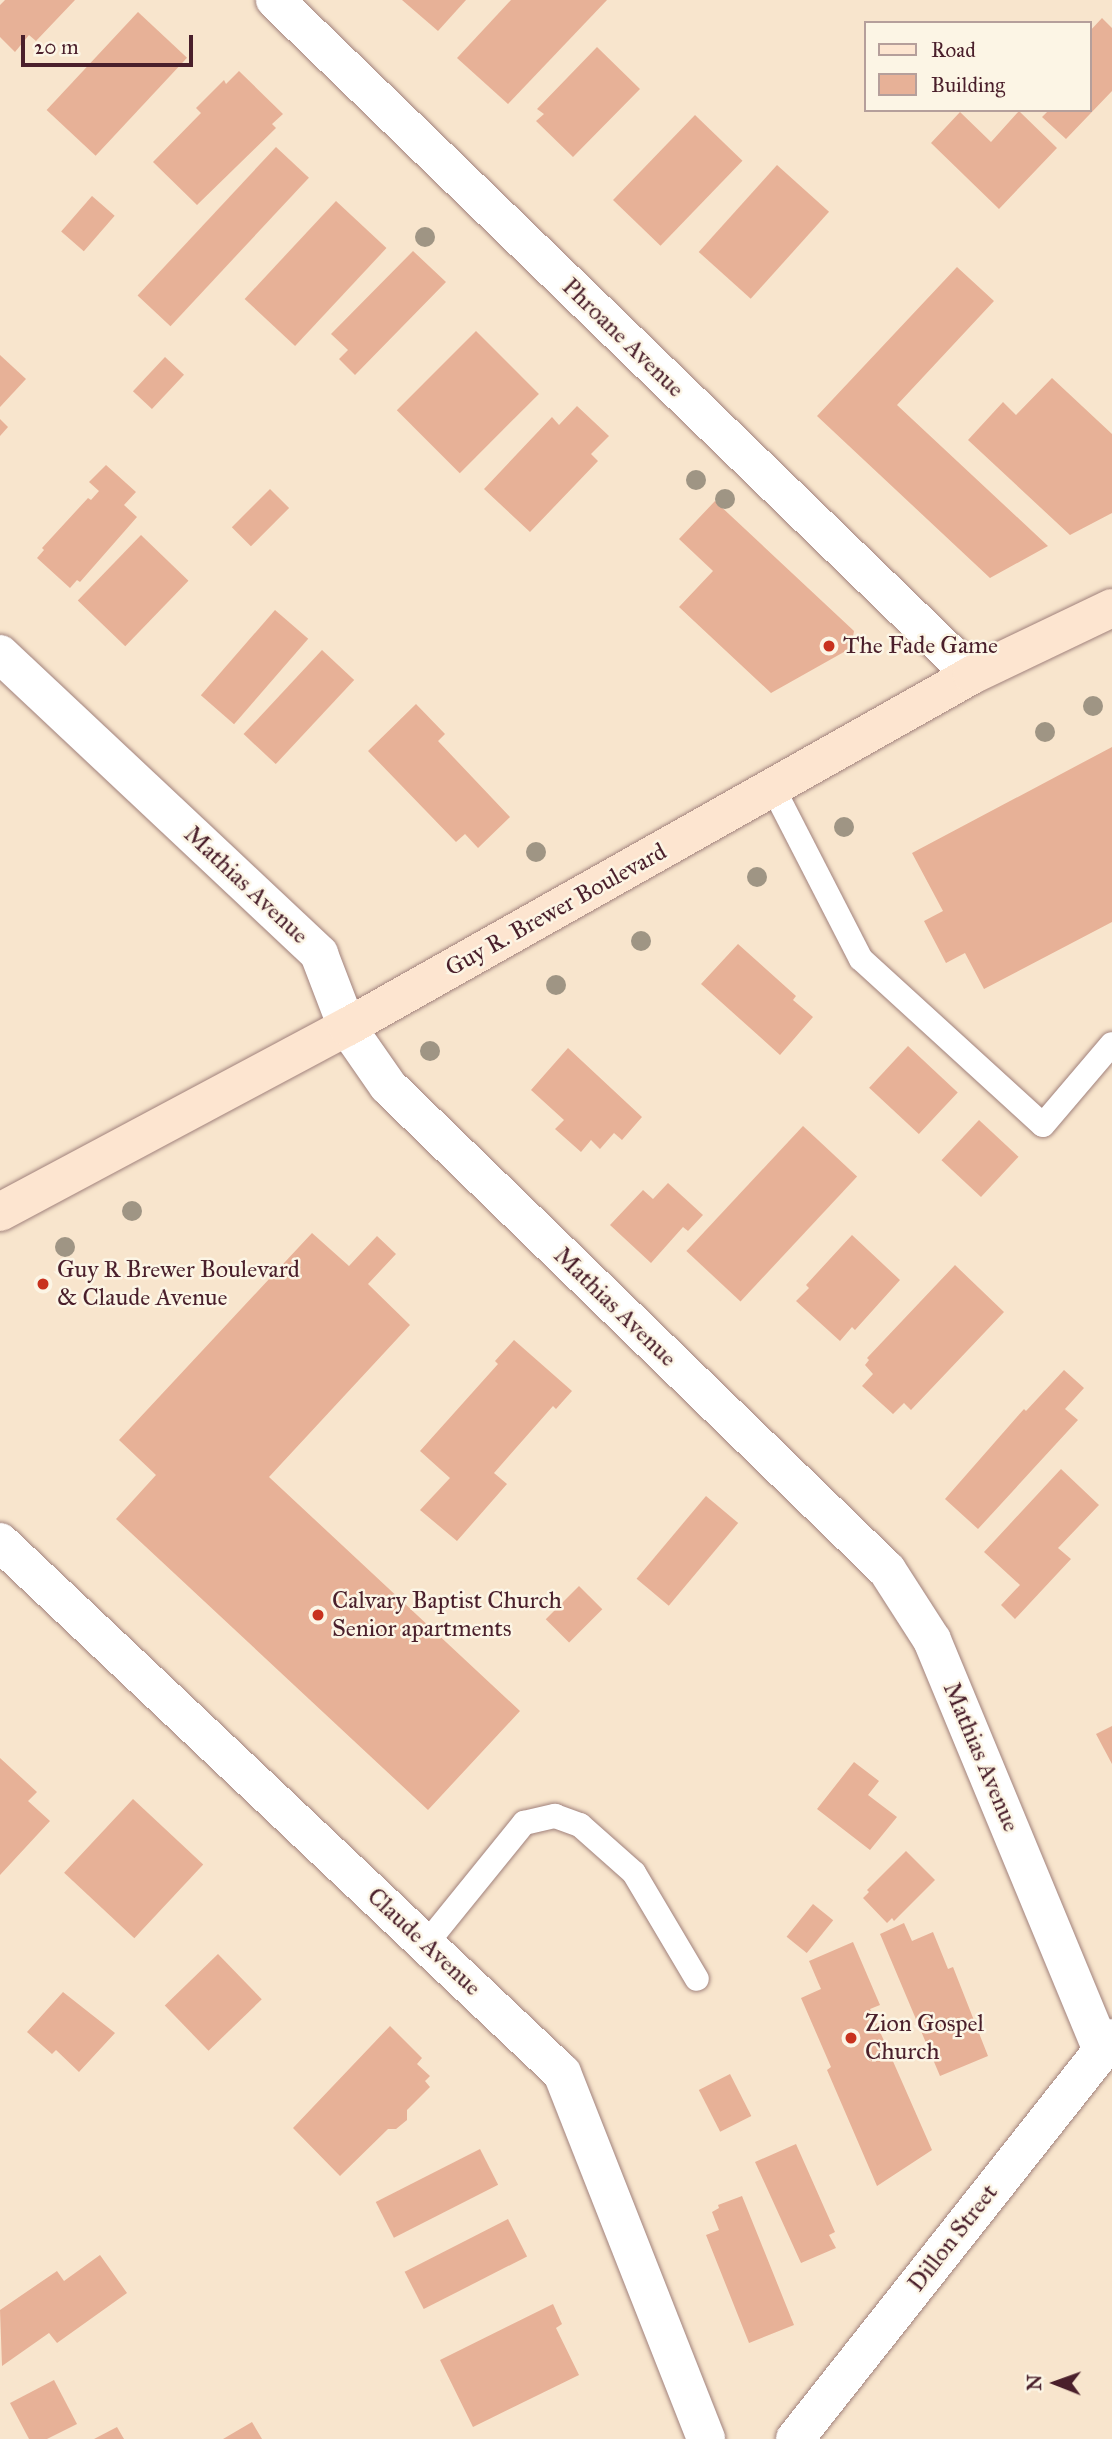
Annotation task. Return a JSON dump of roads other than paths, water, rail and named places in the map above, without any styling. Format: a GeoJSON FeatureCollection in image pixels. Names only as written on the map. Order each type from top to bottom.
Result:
{"type":"FeatureCollection","features":[{"type":"Feature","properties":{"kind":"main road","name":"Guy R. Brewer Boulevard"},"geometry":{"type":"LineString","coordinates":[[0,1212],[347,1027],[972,675],[1112,608]]}},
{"type":"Feature","properties":{"kind":"street","name":"Phroane Avenue"},"geometry":{"type":"LineString","coordinates":[[275,0],[972,675]]}},
{"type":"Feature","properties":{"kind":"street","name":"Mathias Avenue"},"geometry":{"type":"LineString","coordinates":[[0,654],[319,954],[347,1027],[388,1086],[417,1116],[887,1570],[932,1640],[1107,2044]]}},
{"type":"Feature","properties":{"kind":"street","name":"Claude Avenue"},"geometry":{"type":"LineString","coordinates":[[0,1542],[562,2073],[706,2439]]}},
{"type":"Feature","properties":{"kind":"street","name":"Dillon Street"},"geometry":{"type":"LineString","coordinates":[[795,2439],[1107,2044]]}},
{"type":"Feature","properties":{"kind":"lane"},"geometry":{"type":"LineString","coordinates":[[773,788],[861,959],[1043,1125],[1112,1044]]}},
{"type":"Feature","properties":{"kind":"lane"},"geometry":{"type":"LineString","coordinates":[[426,1944],[524,1823],[555,1816],[580,1825],[634,1873],[697,1979]]}},
{"type":"Feature","properties":{"kind":"place","name":"The Fade Game"},"geometry":{"type":"Point","coordinates":[829,646]}},
{"type":"Feature","properties":{"kind":"place","name":"Guy R Brewer Boulevard & Claude Avenue"},"geometry":{"type":"Point","coordinates":[43,1284]}},
{"type":"Feature","properties":{"kind":"place","name":"Calvary Baptist Church Senior apartments"},"geometry":{"type":"Point","coordinates":[318,1615]}},
{"type":"Feature","properties":{"kind":"place","name":"Zion Gospel Church"},"geometry":{"type":"Point","coordinates":[851,2038]}}]}
